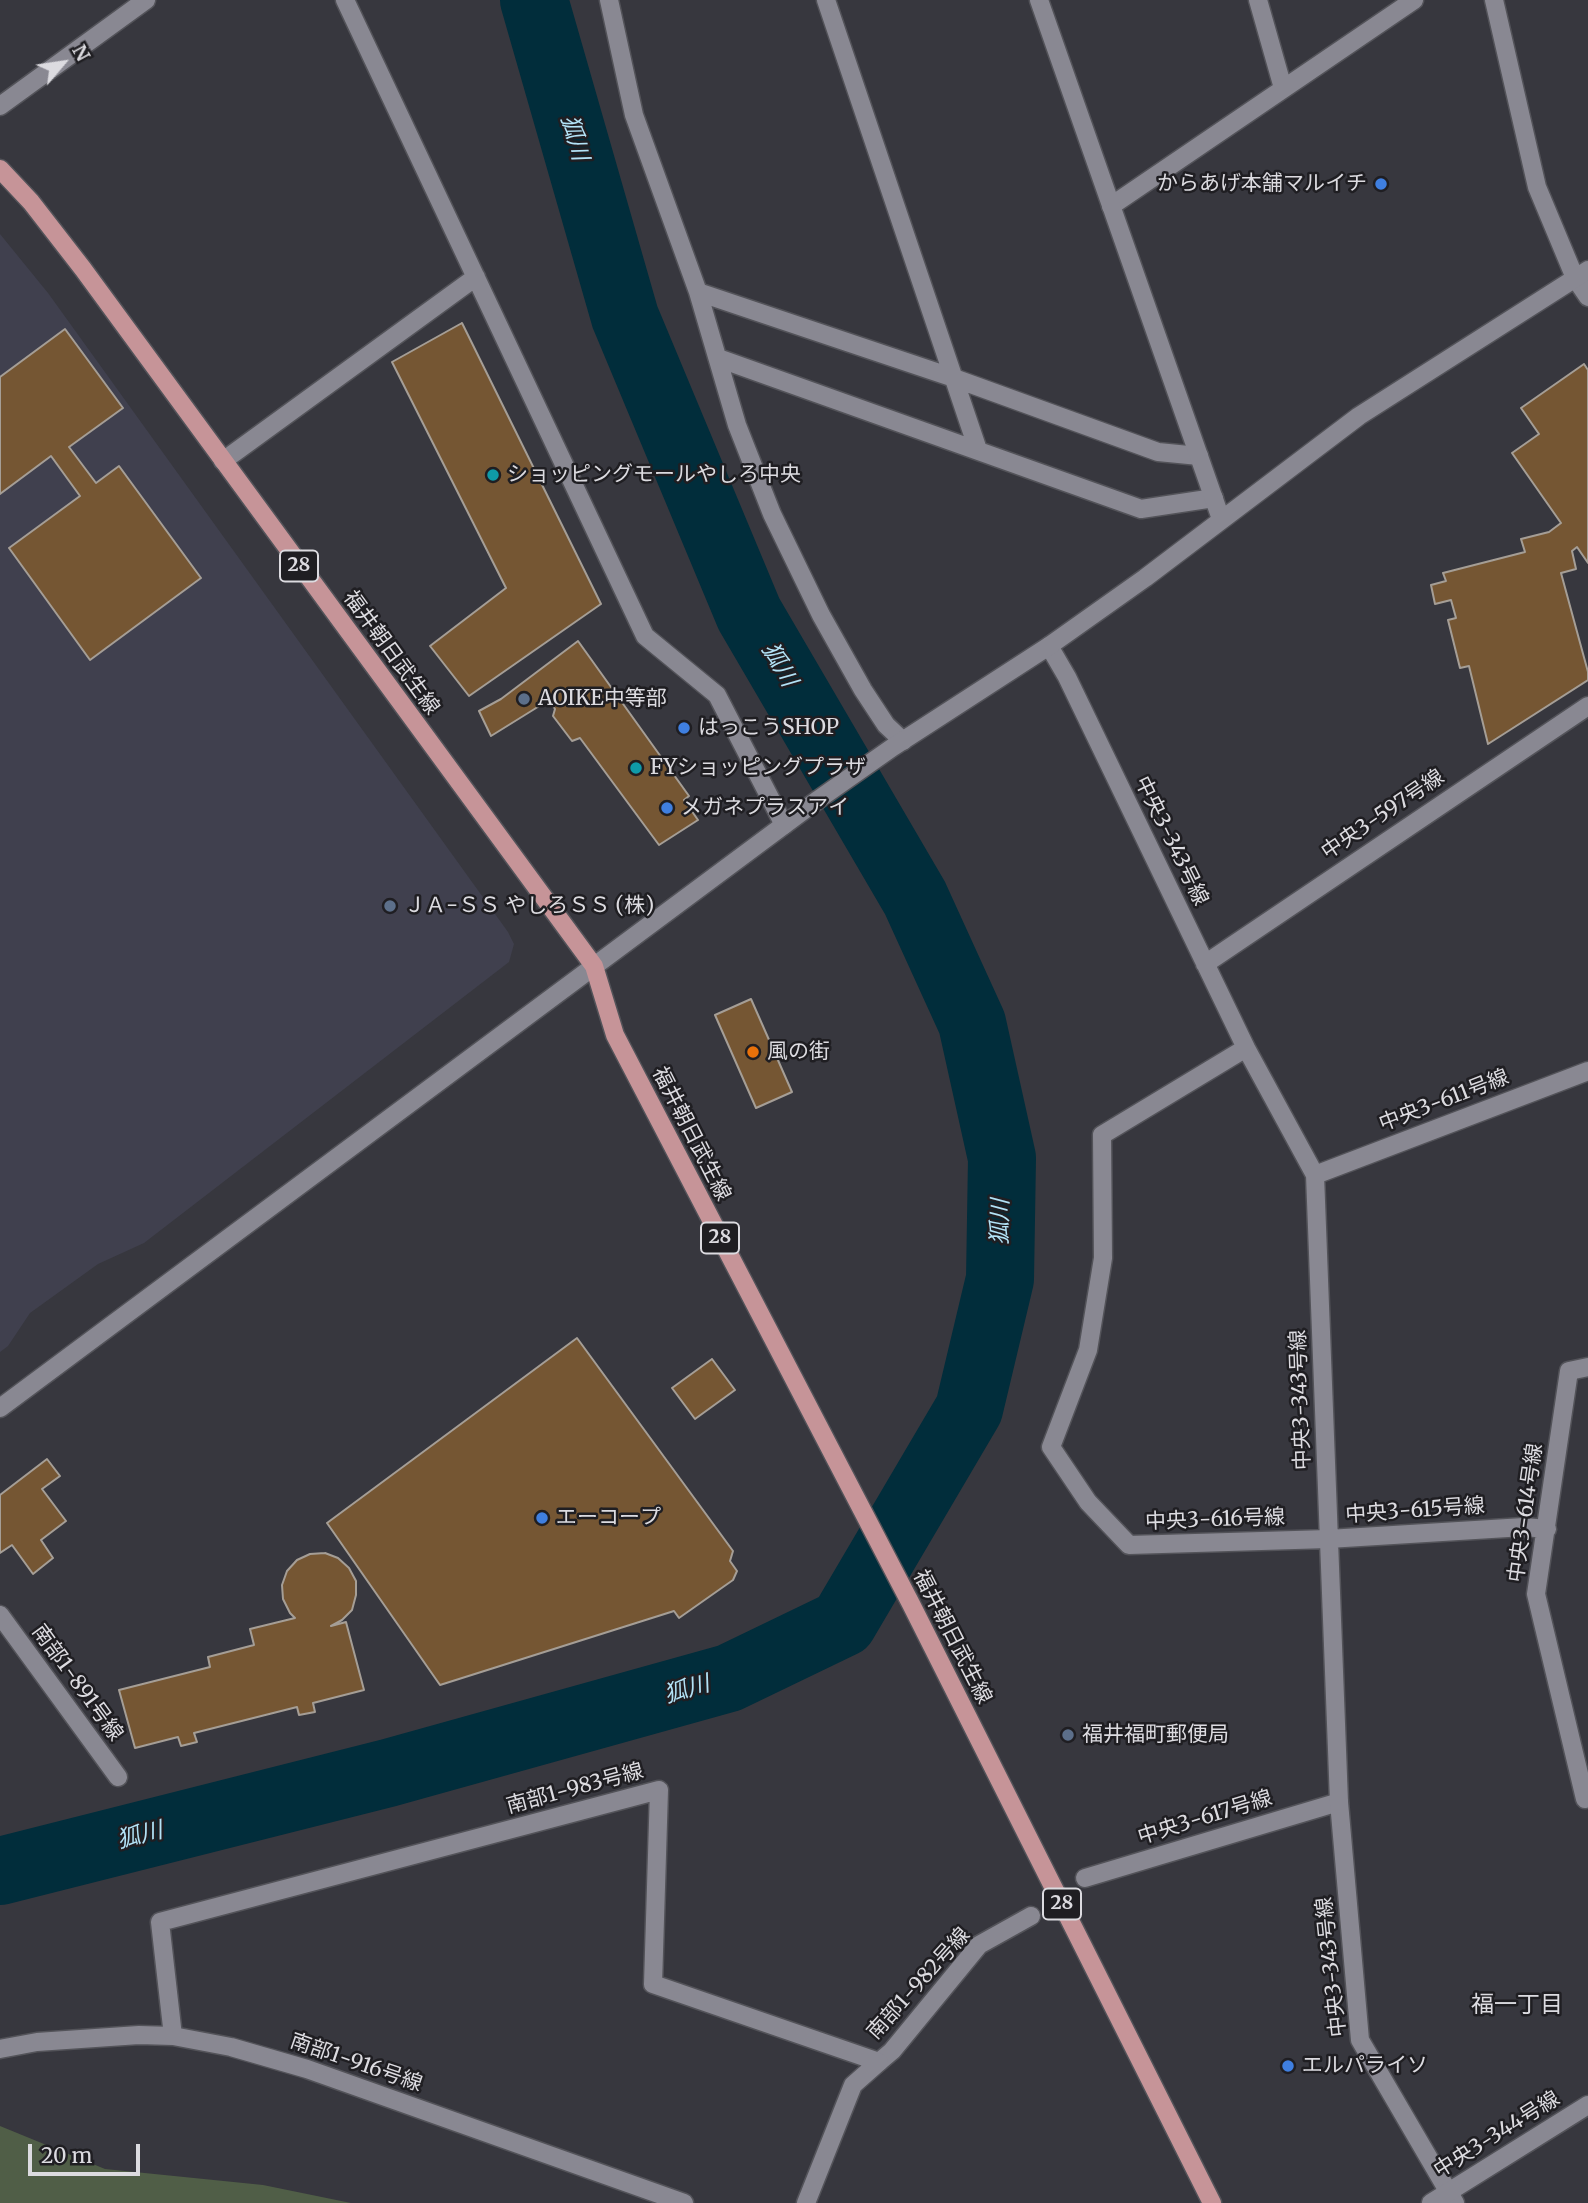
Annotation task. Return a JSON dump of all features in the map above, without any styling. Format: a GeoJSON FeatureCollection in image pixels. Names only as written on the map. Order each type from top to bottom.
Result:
{"type":"FeatureCollection","features":[{"type":"Feature","properties":{"kind":"main road","name":"福井朝日武生線"},"geometry":{"type":"LineString","coordinates":[[0,169],[31,202],[83,269],[594,966],[615,1035],[911,1604],[1212,2203]]}},
{"type":"Feature","properties":{"kind":"street"},"geometry":{"type":"LineString","coordinates":[[0,106],[146,0]]}},
{"type":"Feature","properties":{"kind":"street"},"geometry":{"type":"LineString","coordinates":[[345,0],[645,636],[717,695],[783,825]]}},
{"type":"Feature","properties":{"kind":"street"},"geometry":{"type":"LineString","coordinates":[[610,0],[634,115],[698,292],[737,425],[767,501],[815,604],[863,690],[898,744]]}},
{"type":"Feature","properties":{"kind":"street"},"geometry":{"type":"LineString","coordinates":[[826,0],[978,450]]}},
{"type":"Feature","properties":{"kind":"street"},"geometry":{"type":"LineString","coordinates":[[1039,0],[1221,519]]}},
{"type":"Feature","properties":{"kind":"street"},"geometry":{"type":"LineString","coordinates":[[1258,0],[1283,88]]}},
{"type":"Feature","properties":{"kind":"street"},"geometry":{"type":"LineString","coordinates":[[1111,206],[1414,0]]}},
{"type":"Feature","properties":{"kind":"street"},"geometry":{"type":"LineString","coordinates":[[1494,0],[1537,187],[1582,274],[1588,297]]}},
{"type":"Feature","properties":{"kind":"street"},"geometry":{"type":"LineString","coordinates":[[0,1408],[819,799],[1145,578],[1359,416],[1582,274]]}},
{"type":"Feature","properties":{"kind":"street"},"geometry":{"type":"LineString","coordinates":[[223,461],[476,278]]}},
{"type":"Feature","properties":{"kind":"street"},"geometry":{"type":"LineString","coordinates":[[698,292],[954,378],[1158,452],[1199,456]]}},
{"type":"Feature","properties":{"kind":"street"},"geometry":{"type":"LineString","coordinates":[[718,358],[1141,509],[1214,498]]}},
{"type":"Feature","properties":{"kind":"street","name":"中央3-343号線"},"geometry":{"type":"LineString","coordinates":[[1048,646],[1067,677],[1246,1048],[1315,1175],[1339,1802],[1360,2040],[1452,2197]]}},
{"type":"Feature","properties":{"kind":"street","name":"中央3-597号線"},"geometry":{"type":"LineString","coordinates":[[1205,964],[1588,706]]}},
{"type":"Feature","properties":{"kind":"street","name":"中央3-616号線"},"geometry":{"type":"LineString","coordinates":[[1246,1048],[1102,1135],[1103,1258],[1099,1284],[1088,1350],[1051,1447],[1088,1502],[1129,1545],[1328,1539]]}},
{"type":"Feature","properties":{"kind":"street","name":"中央3-611号線"},"geometry":{"type":"LineString","coordinates":[[1315,1175],[1588,1071]]}},
{"type":"Feature","properties":{"kind":"street","name":"中央3-614号線"},"geometry":{"type":"LineString","coordinates":[[1588,1367],[1569,1371],[1536,1594],[1585,1799],[1588,1798]]}},
{"type":"Feature","properties":{"kind":"street","name":"中央3-615号線"},"geometry":{"type":"LineString","coordinates":[[1328,1539],[1524,1527],[1546,1529]]}},
{"type":"Feature","properties":{"kind":"street","name":"南部1-891号線"},"geometry":{"type":"LineString","coordinates":[[0,1615],[118,1777]]}},
{"type":"Feature","properties":{"kind":"street","name":"南部1-983号線"},"geometry":{"type":"LineString","coordinates":[[173,2036],[160,1922],[659,1790],[653,1984],[879,2062]]}},
{"type":"Feature","properties":{"kind":"street","name":"中央3-617号線"},"geometry":{"type":"LineString","coordinates":[[1085,1878],[1339,1802]]}},
{"type":"Feature","properties":{"kind":"street","name":"南部1-982号線"},"geometry":{"type":"LineString","coordinates":[[879,2062],[892,2051],[979,1945],[1031,1916]]}},
{"type":"Feature","properties":{"kind":"street","name":"南部1-916号線"},"geometry":{"type":"LineString","coordinates":[[0,2049],[83,2038],[173,2036],[231,2047],[307,2069],[684,2203]]}},
{"type":"Feature","properties":{"kind":"street"},"geometry":{"type":"LineString","coordinates":[[806,2203],[852,2085],[879,2062]]}},
{"type":"Feature","properties":{"kind":"street","name":"中央3-344号線"},"geometry":{"type":"LineString","coordinates":[[1431,2203],[1452,2197],[1588,2105]]}},
{"type":"Feature","properties":{"kind":"shaded area"},"geometry":{"type":"Polygon","coordinates":[[[0,234],[48,293],[508,932],[514,944],[509,962],[144,1243],[98,1264],[30,1313],[8,1346],[0,1352],[0,234]]]}},
{"type":"Feature","properties":{"kind":"green space"},"geometry":{"type":"Polygon","coordinates":[[[0,2126],[105,2169],[263,2185],[351,2203],[0,2203],[0,2126]]]}},
{"type":"Feature","properties":{"kind":"building","name":"ショッピングモールやしろ中央"},"geometry":{"type":"Polygon","coordinates":[[[462,323],[601,604],[469,696],[430,646],[506,588],[392,362],[462,323]]]}},
{"type":"Feature","properties":{"kind":"building"},"geometry":{"type":"Polygon","coordinates":[[[65,329],[123,408],[69,447],[96,483],[119,466],[201,578],[90,660],[9,548],[80,496],[51,456],[0,494],[0,377],[65,329]]]}},
{"type":"Feature","properties":{"kind":"building"},"geometry":{"type":"Polygon","coordinates":[[[1584,364],[1588,370],[1588,563],[1577,547],[1572,551],[1576,569],[1561,573],[1588,680],[1488,744],[1469,666],[1460,668],[1448,620],[1456,618],[1451,600],[1435,604],[1431,585],[1446,581],[1443,573],[1525,552],[1521,539],[1549,532],[1561,523],[1512,453],[1539,434],[1521,408],[1584,364]]]}},
{"type":"Feature","properties":{"kind":"building","name":"FYショッピングプラザ"},"geometry":{"type":"Polygon","coordinates":[[[578,641],[689,796],[684,800],[698,820],[659,845],[580,738],[572,741],[553,716],[555,709],[549,700],[491,736],[479,711],[501,699],[578,641]]]}},
{"type":"Feature","properties":{"kind":"building"},"geometry":{"type":"Polygon","coordinates":[[[751,999],[792,1092],[756,1108],[715,1015],[751,999]]]}},
{"type":"Feature","properties":{"kind":"building"},"geometry":{"type":"Polygon","coordinates":[[[577,1338],[733,1551],[730,1561],[737,1571],[733,1580],[679,1618],[674,1611],[440,1685],[327,1523],[577,1338]]]}},
{"type":"Feature","properties":{"kind":"building"},"geometry":{"type":"Polygon","coordinates":[[[712,1359],[735,1390],[695,1419],[672,1388],[712,1359]]]}},
{"type":"Feature","properties":{"kind":"building"},"geometry":{"type":"Polygon","coordinates":[[[47,1459],[60,1476],[42,1489],[66,1521],[41,1540],[53,1558],[33,1574],[12,1545],[0,1553],[0,1495],[47,1459]]]}},
{"type":"Feature","properties":{"kind":"building"},"geometry":{"type":"Polygon","coordinates":[[[325,1553],[338,1558],[349,1568],[356,1581],[352,1610],[331,1626],[346,1622],[364,1690],[313,1703],[315,1712],[299,1715],[297,1707],[194,1733],[197,1742],[181,1746],[178,1737],[135,1748],[119,1690],[210,1667],[208,1657],[254,1645],[250,1629],[295,1618],[283,1599],[282,1585],[287,1571],[297,1560],[310,1554],[325,1553]]]}},
{"type":"Feature","properties":{"kind":"waterway","name":"狐川"},"geometry":{"type":"LineString","coordinates":[[0,1871],[388,1773],[729,1678],[843,1623],[969,1409],[1000,1279],[1002,1158],[972,1023],[915,898],[749,614],[625,317],[534,0]]}},
{"type":"Feature","properties":{"kind":"place","name":"からあげ本舗マルイチ"},"geometry":{"type":"Point","coordinates":[1381,184]}},
{"type":"Feature","properties":{"kind":"place","name":"ショッピングモールやしろ中央"},"geometry":{"type":"Point","coordinates":[493,475]}},
{"type":"Feature","properties":{"kind":"place","name":"AOIKE中等部"},"geometry":{"type":"Point","coordinates":[524,699]}},
{"type":"Feature","properties":{"kind":"place","name":"はっこうSHOP"},"geometry":{"type":"Point","coordinates":[684,728]}},
{"type":"Feature","properties":{"kind":"place","name":"FYショッピングプラザ"},"geometry":{"type":"Point","coordinates":[636,768]}},
{"type":"Feature","properties":{"kind":"place","name":"メガネプラスアイ"},"geometry":{"type":"Point","coordinates":[667,808]}},
{"type":"Feature","properties":{"kind":"place","name":"ＪＡ-ＳＳ やしろＳＳ (株)"},"geometry":{"type":"Point","coordinates":[390,906]}},
{"type":"Feature","properties":{"kind":"place","name":"風の街"},"geometry":{"type":"Point","coordinates":[753,1052]}},
{"type":"Feature","properties":{"kind":"place","name":"エーコープ"},"geometry":{"type":"Point","coordinates":[542,1518]}},
{"type":"Feature","properties":{"kind":"place","name":"福井福町郵便局"},"geometry":{"type":"Point","coordinates":[1068,1735]}},
{"type":"Feature","properties":{"kind":"place","name":"エルパライソ"},"geometry":{"type":"Point","coordinates":[1288,2066]}},
{"type":"Feature","properties":{"kind":"district","name":"福一丁目"},"geometry":{"type":"Point","coordinates":[1517,2005]}}]}
